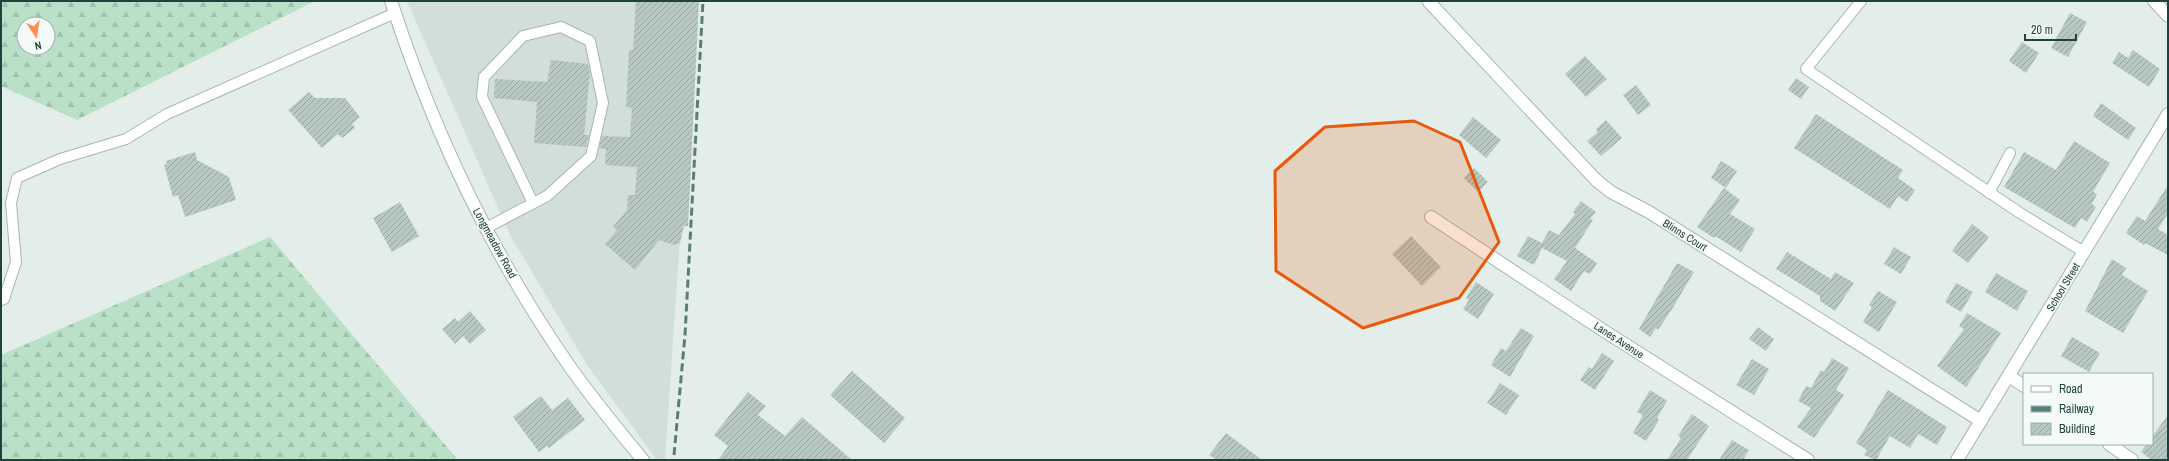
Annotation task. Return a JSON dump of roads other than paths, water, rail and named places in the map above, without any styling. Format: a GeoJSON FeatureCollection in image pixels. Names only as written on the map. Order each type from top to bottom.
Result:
{"type":"FeatureCollection","features":[{"type":"Feature","properties":{"kind":"street","name":"Longmeadow Road"},"geometry":{"type":"LineString","coordinates":[[391,1],[432,113],[459,175],[486,228],[524,295],[571,368],[644,460]]}},
{"type":"Feature","properties":{"kind":"street"},"geometry":{"type":"LineString","coordinates":[[2154,1],[2168,16]]}},
{"type":"Feature","properties":{"kind":"street","name":"Blinns Court"},"geometry":{"type":"LineString","coordinates":[[1429,2],[1570,154],[1611,192],[1648,212],[1981,421]]}},
{"type":"Feature","properties":{"kind":"street","name":"School Street"},"geometry":{"type":"LineString","coordinates":[[1957,460],[2168,114]]}},
{"type":"Feature","properties":{"kind":"street","name":"Lanes Avenue"},"geometry":{"type":"LineString","coordinates":[[1431,217],[1607,333],[1808,460]]}},
{"type":"Feature","properties":{"kind":"street"},"geometry":{"type":"LineString","coordinates":[[2008,376],[2023,385]]}},
{"type":"Feature","properties":{"kind":"street"},"geometry":{"type":"LineString","coordinates":[[2110,445],[2132,460]]}},
{"type":"Feature","properties":{"kind":"lane"},"geometry":{"type":"LineString","coordinates":[[1861,1],[1806,69],[1989,193],[2084,252]]}},
{"type":"Feature","properties":{"kind":"lane"},"geometry":{"type":"LineString","coordinates":[[1,300],[4,299],[16,262],[11,202],[17,178],[60,159],[126,139],[167,114],[395,13]]}},
{"type":"Feature","properties":{"kind":"lane"},"geometry":{"type":"LineString","coordinates":[[486,228],[547,196],[590,156],[603,103],[590,41],[561,27],[523,36],[484,78],[482,97],[533,203]]}},
{"type":"Feature","properties":{"kind":"lane"},"geometry":{"type":"LineString","coordinates":[[1989,193],[2010,153]]}},
{"type":"Feature","properties":{"kind":"railway"},"geometry":{"type":"LineString","coordinates":[[674,455],[685,335],[703,1]]}}]}
